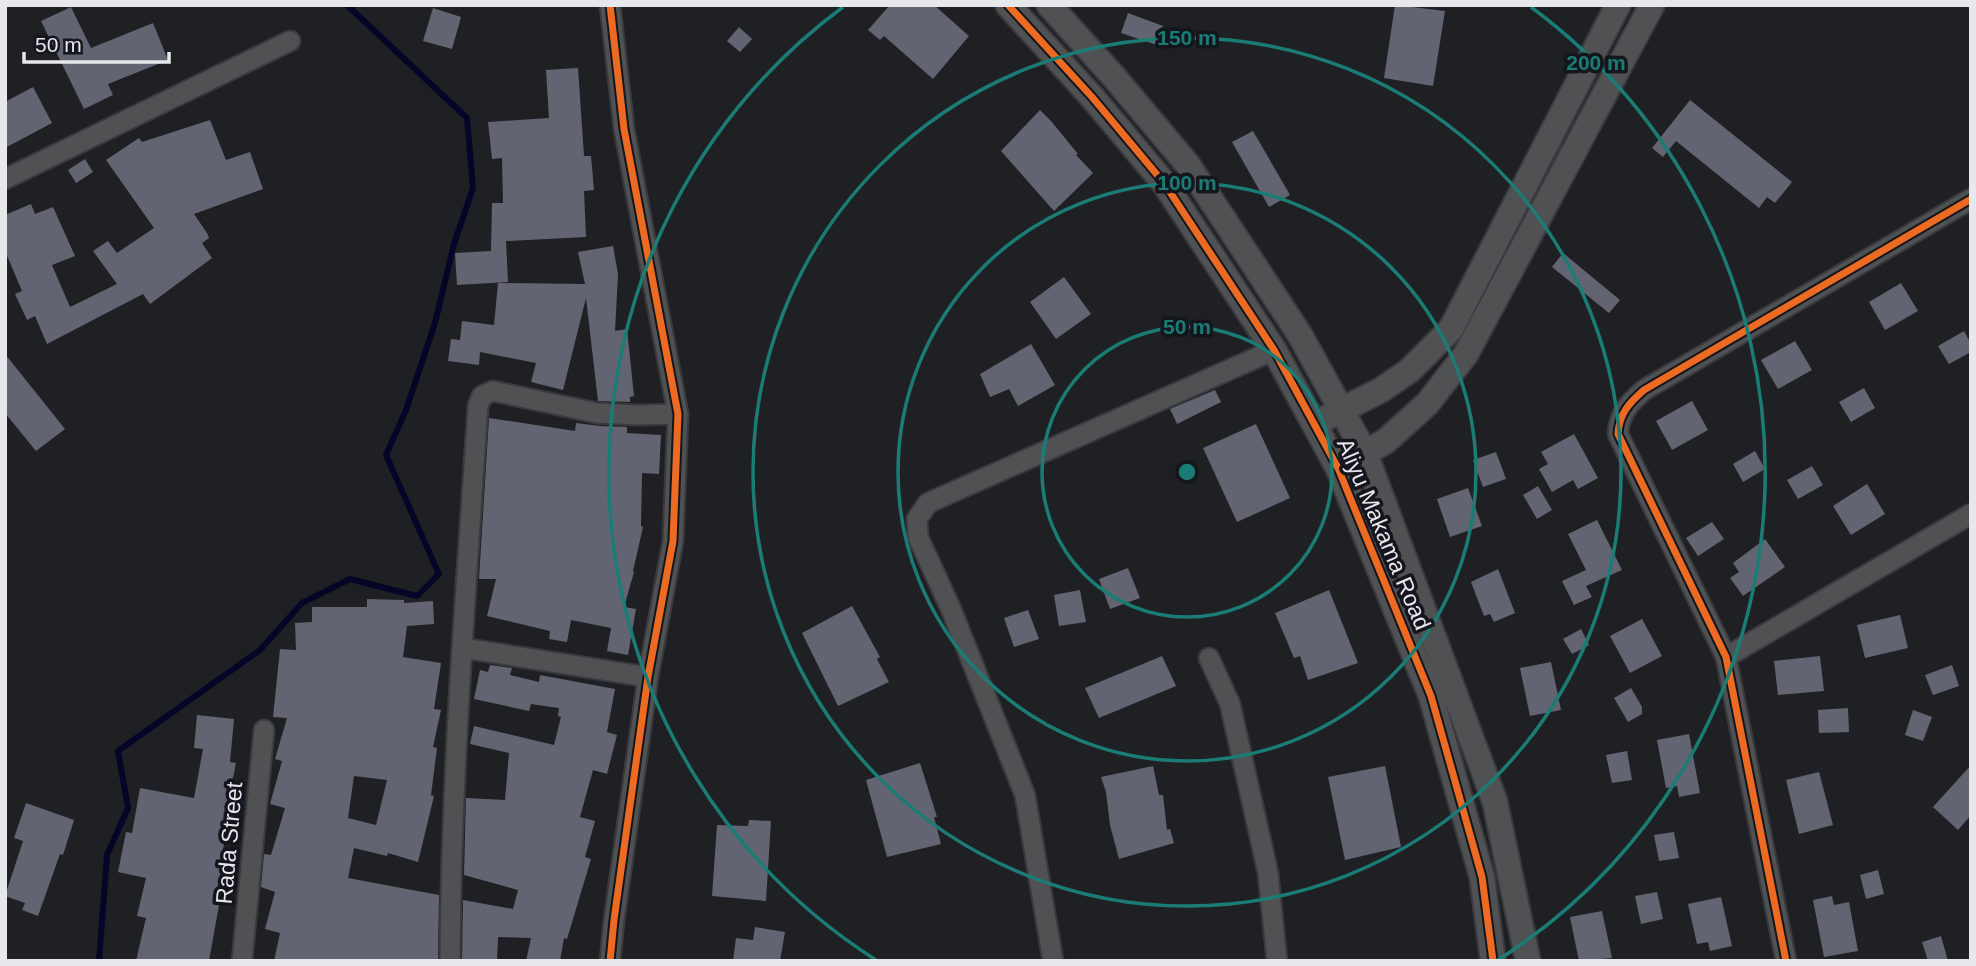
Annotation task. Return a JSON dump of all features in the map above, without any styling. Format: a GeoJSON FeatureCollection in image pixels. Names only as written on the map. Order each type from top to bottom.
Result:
{"type":"FeatureCollection","features":[{"type":"Feature","properties":{"kind":"street"},"geometry":{"type":"LineString","coordinates":[[610,5],[624,129],[678,414],[673,541],[648,677],[610,961]]}},
{"type":"Feature","properties":{"kind":"street","name":"Aliyu Makama Road"},"geometry":{"type":"LineString","coordinates":[[1008,5],[1092,97],[1164,183],[1274,350],[1338,468],[1432,696],[1482,877],[1493,961]]}},
{"type":"Feature","properties":{"kind":"street","name":"Aliyu Makama Road"},"geometry":{"type":"LineString","coordinates":[[1049,5],[1188,165],[1300,335],[1364,453],[1495,802],[1528,961]]}},
{"type":"Feature","properties":{"kind":"street"},"geometry":{"type":"LineString","coordinates":[[1315,424],[1381,390],[1409,371],[1451,329],[1618,5]]}},
{"type":"Feature","properties":{"kind":"street"},"geometry":{"type":"LineString","coordinates":[[1338,468],[1386,441],[1427,404],[1466,354],[1652,5]]}},
{"type":"Feature","properties":{"kind":"street"},"geometry":{"type":"LineString","coordinates":[[5,179],[290,41]]}},
{"type":"Feature","properties":{"kind":"street"},"geometry":{"type":"LineString","coordinates":[[1786,961],[1726,657],[1618,434],[1618,422],[1628,404],[1674,371],[1971,200]]}},
{"type":"Feature","properties":{"kind":"street"},"geometry":{"type":"LineString","coordinates":[[1053,961],[1025,795],[951,609],[918,537],[917,519],[928,503],[1274,350]]}},
{"type":"Feature","properties":{"kind":"street"},"geometry":{"type":"LineString","coordinates":[[450,961],[450,880],[463,648],[478,406],[482,396],[493,391],[597,413],[678,414]]}},
{"type":"Feature","properties":{"kind":"street"},"geometry":{"type":"LineString","coordinates":[[1726,657],[1971,514]]}},
{"type":"Feature","properties":{"kind":"street"},"geometry":{"type":"LineString","coordinates":[[463,648],[648,677]]}},
{"type":"Feature","properties":{"kind":"street"},"geometry":{"type":"LineString","coordinates":[[1209,657],[1230,704],[1268,873],[1277,961]]}},
{"type":"Feature","properties":{"kind":"street","name":"Rada Street"},"geometry":{"type":"LineString","coordinates":[[242,961],[264,730]]}},
{"type":"Feature","properties":{"kind":"building"},"geometry":{"type":"Polygon","coordinates":[[[890,5],[934,5],[969,36],[933,79],[884,36],[880,40],[868,30],[890,5]]]}},
{"type":"Feature","properties":{"kind":"building"},"geometry":{"type":"Polygon","coordinates":[[[1395,5],[1445,11],[1433,86],[1384,78],[1395,5]]]}},
{"type":"Feature","properties":{"kind":"building"},"geometry":{"type":"Polygon","coordinates":[[[71,7],[91,48],[153,23],[168,60],[108,84],[113,95],[84,109],[41,21],[71,7]]]}},
{"type":"Feature","properties":{"kind":"building"},"geometry":{"type":"Polygon","coordinates":[[[433,8],[461,17],[452,49],[423,41],[433,8]]]}},
{"type":"Feature","properties":{"kind":"building"},"geometry":{"type":"Polygon","coordinates":[[[1128,13],[1163,26],[1157,45],[1121,33],[1128,13]]]}},
{"type":"Feature","properties":{"kind":"building"},"geometry":{"type":"Polygon","coordinates":[[[739,27],[752,39],[740,52],[727,41],[739,27]]]}},
{"type":"Feature","properties":{"kind":"building"},"geometry":{"type":"Polygon","coordinates":[[[578,68],[584,156],[591,156],[594,190],[584,191],[586,237],[506,241],[508,282],[457,285],[455,253],[491,251],[492,203],[503,203],[502,158],[492,159],[488,122],[549,118],[546,70],[578,68]]]}},
{"type":"Feature","properties":{"kind":"building"},"geometry":{"type":"Polygon","coordinates":[[[33,87],[52,123],[5,148],[5,102],[33,87]]]}},
{"type":"Feature","properties":{"kind":"building"},"geometry":{"type":"Polygon","coordinates":[[[1690,100],[1792,182],[1775,203],[1767,197],[1759,208],[1676,141],[1663,157],[1652,148],[1690,100]]]}},
{"type":"Feature","properties":{"kind":"building"},"geometry":{"type":"Polygon","coordinates":[[[1040,110],[1093,173],[1054,211],[1001,151],[1040,110]]]}},
{"type":"Feature","properties":{"kind":"building"},"geometry":{"type":"Polygon","coordinates":[[[210,120],[226,160],[250,152],[263,189],[194,214],[207,233],[209,238],[202,243],[212,258],[150,304],[143,294],[47,344],[35,316],[27,320],[15,294],[22,291],[5,251],[5,215],[31,204],[35,214],[53,207],[75,256],[52,265],[70,307],[117,284],[93,251],[108,241],[117,253],[154,228],[106,160],[139,138],[142,142],[210,120]]]}},
{"type":"Feature","properties":{"kind":"building"},"geometry":{"type":"Polygon","coordinates":[[[1253,131],[1290,195],[1269,207],[1232,142],[1253,131]]]}},
{"type":"Feature","properties":{"kind":"building"},"geometry":{"type":"Polygon","coordinates":[[[85,159],[93,172],[76,183],[68,170],[85,159]]]}},
{"type":"Feature","properties":{"kind":"building"},"geometry":{"type":"Polygon","coordinates":[[[613,246],[618,274],[615,331],[627,329],[634,396],[630,397],[630,402],[598,401],[586,298],[563,390],[531,382],[536,363],[480,352],[479,365],[448,361],[451,339],[460,340],[462,321],[494,325],[498,283],[585,284],[578,252],[613,246]]]}},
{"type":"Feature","properties":{"kind":"building"},"geometry":{"type":"Polygon","coordinates":[[[1563,253],[1620,300],[1609,313],[1552,267],[1563,253]]]}},
{"type":"Feature","properties":{"kind":"building"},"geometry":{"type":"Polygon","coordinates":[[[1064,277],[1091,314],[1056,339],[1030,302],[1064,277]]]}},
{"type":"Feature","properties":{"kind":"building"},"geometry":{"type":"Polygon","coordinates":[[[1901,283],[1918,311],[1885,330],[1869,302],[1901,283]]]}},
{"type":"Feature","properties":{"kind":"building"},"geometry":{"type":"Polygon","coordinates":[[[1964,331],[1971,344],[1971,352],[1949,364],[1938,346],[1964,331]]]}},
{"type":"Feature","properties":{"kind":"building"},"geometry":{"type":"Polygon","coordinates":[[[1795,341],[1812,370],[1778,389],[1761,360],[1795,341]]]}},
{"type":"Feature","properties":{"kind":"building"},"geometry":{"type":"Polygon","coordinates":[[[1031,344],[1055,385],[1018,406],[1009,389],[990,397],[980,374],[1031,344]]]}},
{"type":"Feature","properties":{"kind":"building"},"geometry":{"type":"Polygon","coordinates":[[[5,354],[65,429],[36,451],[5,413],[5,354]]]}},
{"type":"Feature","properties":{"kind":"building"},"geometry":{"type":"Polygon","coordinates":[[[1864,388],[1875,408],[1851,422],[1839,402],[1864,388]]]}},
{"type":"Feature","properties":{"kind":"building"},"geometry":{"type":"Polygon","coordinates":[[[1215,390],[1221,402],[1177,424],[1170,409],[1215,390]]]}},
{"type":"Feature","properties":{"kind":"building"},"geometry":{"type":"Polygon","coordinates":[[[1692,401],[1708,430],[1672,450],[1656,421],[1692,401]]]}},
{"type":"Feature","properties":{"kind":"building"},"geometry":{"type":"Polygon","coordinates":[[[489,418],[575,431],[576,423],[627,427],[627,433],[661,435],[659,474],[642,473],[643,527],[624,607],[636,609],[628,655],[607,651],[611,628],[571,620],[567,642],[549,639],[550,631],[487,616],[496,579],[479,579],[489,418]]]}},
{"type":"Feature","properties":{"kind":"building"},"geometry":{"type":"Polygon","coordinates":[[[1256,424],[1290,498],[1237,522],[1203,448],[1256,424]]]}},
{"type":"Feature","properties":{"kind":"building"},"geometry":{"type":"Polygon","coordinates":[[[1574,434],[1598,478],[1578,489],[1573,480],[1552,492],[1539,469],[1548,464],[1541,452],[1574,434]]]}},
{"type":"Feature","properties":{"kind":"building"},"geometry":{"type":"Polygon","coordinates":[[[1755,451],[1765,469],[1743,482],[1733,464],[1755,451]]]}},
{"type":"Feature","properties":{"kind":"building"},"geometry":{"type":"Polygon","coordinates":[[[1496,452],[1506,479],[1483,487],[1473,460],[1496,452]]]}},
{"type":"Feature","properties":{"kind":"building"},"geometry":{"type":"Polygon","coordinates":[[[1812,466],[1823,485],[1798,499],[1787,480],[1812,466]]]}},
{"type":"Feature","properties":{"kind":"building"},"geometry":{"type":"Polygon","coordinates":[[[1867,484],[1885,514],[1851,535],[1833,506],[1867,484]]]}},
{"type":"Feature","properties":{"kind":"building"},"geometry":{"type":"Polygon","coordinates":[[[1538,486],[1552,510],[1537,519],[1523,495],[1538,486]]]}},
{"type":"Feature","properties":{"kind":"building"},"geometry":{"type":"Polygon","coordinates":[[[1468,488],[1482,526],[1450,537],[1437,499],[1468,488]]]}},
{"type":"Feature","properties":{"kind":"building"},"geometry":{"type":"Polygon","coordinates":[[[1597,520],[1622,570],[1586,586],[1592,597],[1574,605],[1562,581],[1586,570],[1568,534],[1597,520]]]}},
{"type":"Feature","properties":{"kind":"building"},"geometry":{"type":"Polygon","coordinates":[[[1712,522],[1724,539],[1698,556],[1686,538],[1712,522]]]}},
{"type":"Feature","properties":{"kind":"building"},"geometry":{"type":"Polygon","coordinates":[[[1765,539],[1785,567],[1743,596],[1730,578],[1739,572],[1733,563],[1765,539]]]}},
{"type":"Feature","properties":{"kind":"building"},"geometry":{"type":"Polygon","coordinates":[[[1128,568],[1140,598],[1110,609],[1099,579],[1128,568]]]}},
{"type":"Feature","properties":{"kind":"building"},"geometry":{"type":"Polygon","coordinates":[[[1498,569],[1515,613],[1494,622],[1490,614],[1484,616],[1471,582],[1498,569]]]}},
{"type":"Feature","properties":{"kind":"building"},"geometry":{"type":"Polygon","coordinates":[[[1080,590],[1086,622],[1059,626],[1054,595],[1080,590]]]}},
{"type":"Feature","properties":{"kind":"building"},"geometry":{"type":"Polygon","coordinates":[[[1329,590],[1358,663],[1308,680],[1300,656],[1294,658],[1275,613],[1329,590]]]}},
{"type":"Feature","properties":{"kind":"building"},"geometry":{"type":"Polygon","coordinates":[[[367,599],[404,600],[404,603],[433,601],[434,624],[407,626],[403,657],[441,663],[434,709],[441,710],[433,747],[437,748],[431,795],[434,796],[418,862],[388,853],[387,856],[354,848],[348,878],[439,895],[438,961],[274,961],[280,933],[265,929],[275,892],[261,887],[264,854],[271,855],[285,808],[270,804],[282,761],[275,759],[287,718],[273,717],[280,649],[296,650],[295,623],[312,622],[312,607],[367,607],[367,599]],[[354,776],[348,818],[376,825],[387,780],[354,776]]]}},
{"type":"Feature","properties":{"kind":"building"},"geometry":{"type":"Polygon","coordinates":[[[852,606],[880,657],[877,659],[889,682],[838,706],[802,633],[852,606]]]}},
{"type":"Feature","properties":{"kind":"building"},"geometry":{"type":"Polygon","coordinates":[[[1028,610],[1039,639],[1014,647],[1004,618],[1028,610]]]}},
{"type":"Feature","properties":{"kind":"building"},"geometry":{"type":"Polygon","coordinates":[[[1900,615],[1908,648],[1865,658],[1857,625],[1900,615]]]}},
{"type":"Feature","properties":{"kind":"building"},"geometry":{"type":"Polygon","coordinates":[[[1642,619],[1662,656],[1630,673],[1610,636],[1642,619]]]}},
{"type":"Feature","properties":{"kind":"building"},"geometry":{"type":"Polygon","coordinates":[[[1581,629],[1589,645],[1572,654],[1563,639],[1581,629]]]}},
{"type":"Feature","properties":{"kind":"building"},"geometry":{"type":"Polygon","coordinates":[[[1162,656],[1176,686],[1099,718],[1085,688],[1162,656]]]}},
{"type":"Feature","properties":{"kind":"building"},"geometry":{"type":"Polygon","coordinates":[[[1820,656],[1824,691],[1778,695],[1774,661],[1820,656]]]}},
{"type":"Feature","properties":{"kind":"building"},"geometry":{"type":"Polygon","coordinates":[[[1551,662],[1561,710],[1530,716],[1520,668],[1551,662]]]}},
{"type":"Feature","properties":{"kind":"building"},"geometry":{"type":"Polygon","coordinates":[[[490,665],[512,668],[510,675],[539,682],[540,675],[615,689],[607,732],[617,735],[607,774],[593,770],[580,817],[595,821],[585,857],[591,859],[567,939],[564,938],[560,961],[526,961],[531,938],[498,937],[497,961],[462,961],[463,900],[513,909],[518,890],[464,875],[466,798],[505,800],[509,753],[470,744],[474,726],[554,745],[561,717],[558,716],[559,708],[531,704],[529,711],[474,699],[480,670],[488,672],[490,665]]]}},
{"type":"Feature","properties":{"kind":"building"},"geometry":{"type":"Polygon","coordinates":[[[1952,665],[1959,686],[1933,695],[1925,675],[1952,665]]]}},
{"type":"Feature","properties":{"kind":"building"},"geometry":{"type":"Polygon","coordinates":[[[1631,688],[1642,707],[1642,714],[1628,722],[1614,698],[1631,688]]]}},
{"type":"Feature","properties":{"kind":"building"},"geometry":{"type":"Polygon","coordinates":[[[1848,708],[1849,732],[1819,733],[1818,710],[1848,708]]]}},
{"type":"Feature","properties":{"kind":"building"},"geometry":{"type":"Polygon","coordinates":[[[1913,710],[1932,717],[1923,741],[1905,735],[1913,710]]]}},
{"type":"Feature","properties":{"kind":"building"},"geometry":{"type":"Polygon","coordinates":[[[197,715],[234,719],[230,762],[236,763],[229,798],[233,799],[223,849],[226,850],[217,893],[221,894],[209,961],[136,961],[146,918],[137,916],[146,878],[118,872],[126,832],[132,833],[140,788],[194,798],[203,749],[194,748],[197,715]]]}},
{"type":"Feature","properties":{"kind":"building"},"geometry":{"type":"Polygon","coordinates":[[[1689,734],[1700,793],[1679,797],[1677,786],[1666,788],[1657,740],[1689,734]]]}},
{"type":"Feature","properties":{"kind":"building"},"geometry":{"type":"Polygon","coordinates":[[[1627,751],[1632,780],[1612,783],[1606,755],[1627,751]]]}},
{"type":"Feature","properties":{"kind":"building"},"geometry":{"type":"Polygon","coordinates":[[[920,763],[937,817],[934,817],[941,844],[887,857],[866,780],[920,763]]]}},
{"type":"Feature","properties":{"kind":"building"},"geometry":{"type":"Polygon","coordinates":[[[1971,765],[1971,815],[1958,830],[1933,807],[1971,765]]]}},
{"type":"Feature","properties":{"kind":"building"},"geometry":{"type":"Polygon","coordinates":[[[1153,766],[1159,795],[1163,795],[1167,830],[1170,829],[1174,843],[1119,859],[1101,777],[1153,766]]]}},
{"type":"Feature","properties":{"kind":"building"},"geometry":{"type":"Polygon","coordinates":[[[1385,766],[1401,847],[1345,860],[1328,777],[1385,766]]]}},
{"type":"Feature","properties":{"kind":"building"},"geometry":{"type":"Polygon","coordinates":[[[1819,772],[1833,825],[1799,834],[1786,780],[1819,772]]]}},
{"type":"Feature","properties":{"kind":"building"},"geometry":{"type":"Polygon","coordinates":[[[26,803],[74,820],[38,916],[22,910],[25,903],[5,896],[23,841],[14,838],[26,803]]]}},
{"type":"Feature","properties":{"kind":"building"},"geometry":{"type":"Polygon","coordinates":[[[749,820],[771,821],[766,901],[712,896],[717,825],[748,826],[749,820]]]}},
{"type":"Feature","properties":{"kind":"building"},"geometry":{"type":"Polygon","coordinates":[[[1674,832],[1679,858],[1659,861],[1654,835],[1674,832]]]}},
{"type":"Feature","properties":{"kind":"building"},"geometry":{"type":"Polygon","coordinates":[[[1878,870],[1884,894],[1866,899],[1860,875],[1878,870]]]}},
{"type":"Feature","properties":{"kind":"building"},"geometry":{"type":"Polygon","coordinates":[[[1657,892],[1663,919],[1641,924],[1635,896],[1657,892]]]}},
{"type":"Feature","properties":{"kind":"building"},"geometry":{"type":"Polygon","coordinates":[[[1832,896],[1834,905],[1849,902],[1858,951],[1824,957],[1813,900],[1832,896]]]}},
{"type":"Feature","properties":{"kind":"building"},"geometry":{"type":"Polygon","coordinates":[[[1721,897],[1732,946],[1710,951],[1708,942],[1697,944],[1688,904],[1721,897]]]}},
{"type":"Feature","properties":{"kind":"building"},"geometry":{"type":"Polygon","coordinates":[[[1602,911],[1612,958],[1579,961],[1570,917],[1602,911]]]}},
{"type":"Feature","properties":{"kind":"building"},"geometry":{"type":"Polygon","coordinates":[[[755,927],[785,932],[780,961],[733,961],[736,938],[753,940],[755,927]]]}},
{"type":"Feature","properties":{"kind":"building"},"geometry":{"type":"Polygon","coordinates":[[[1941,936],[1948,961],[1928,961],[1922,942],[1941,936]]]}},
{"type":"Feature","properties":{"kind":"waterway"},"geometry":{"type":"LineString","coordinates":[[99,961],[107,855],[128,808],[118,751],[260,650],[302,603],[350,579],[417,596],[439,574],[386,455],[406,410],[435,323],[454,244],[473,188],[467,118],[347,5]]}},
{"type":"Feature","properties":{"kind":"cycle path"},"geometry":{"type":"LineString","coordinates":[[610,5],[624,129],[678,414],[673,541],[648,677],[610,961]]}},
{"type":"Feature","properties":{"kind":"cycle path"},"geometry":{"type":"LineString","coordinates":[[1008,5],[1092,97],[1164,183],[1274,350],[1338,468],[1431,696],[1482,877],[1493,961]]}},
{"type":"Feature","properties":{"kind":"cycle path"},"geometry":{"type":"LineString","coordinates":[[1786,961],[1726,657],[1618,434],[1620,421],[1626,409],[1644,390],[1971,199]]}}]}
